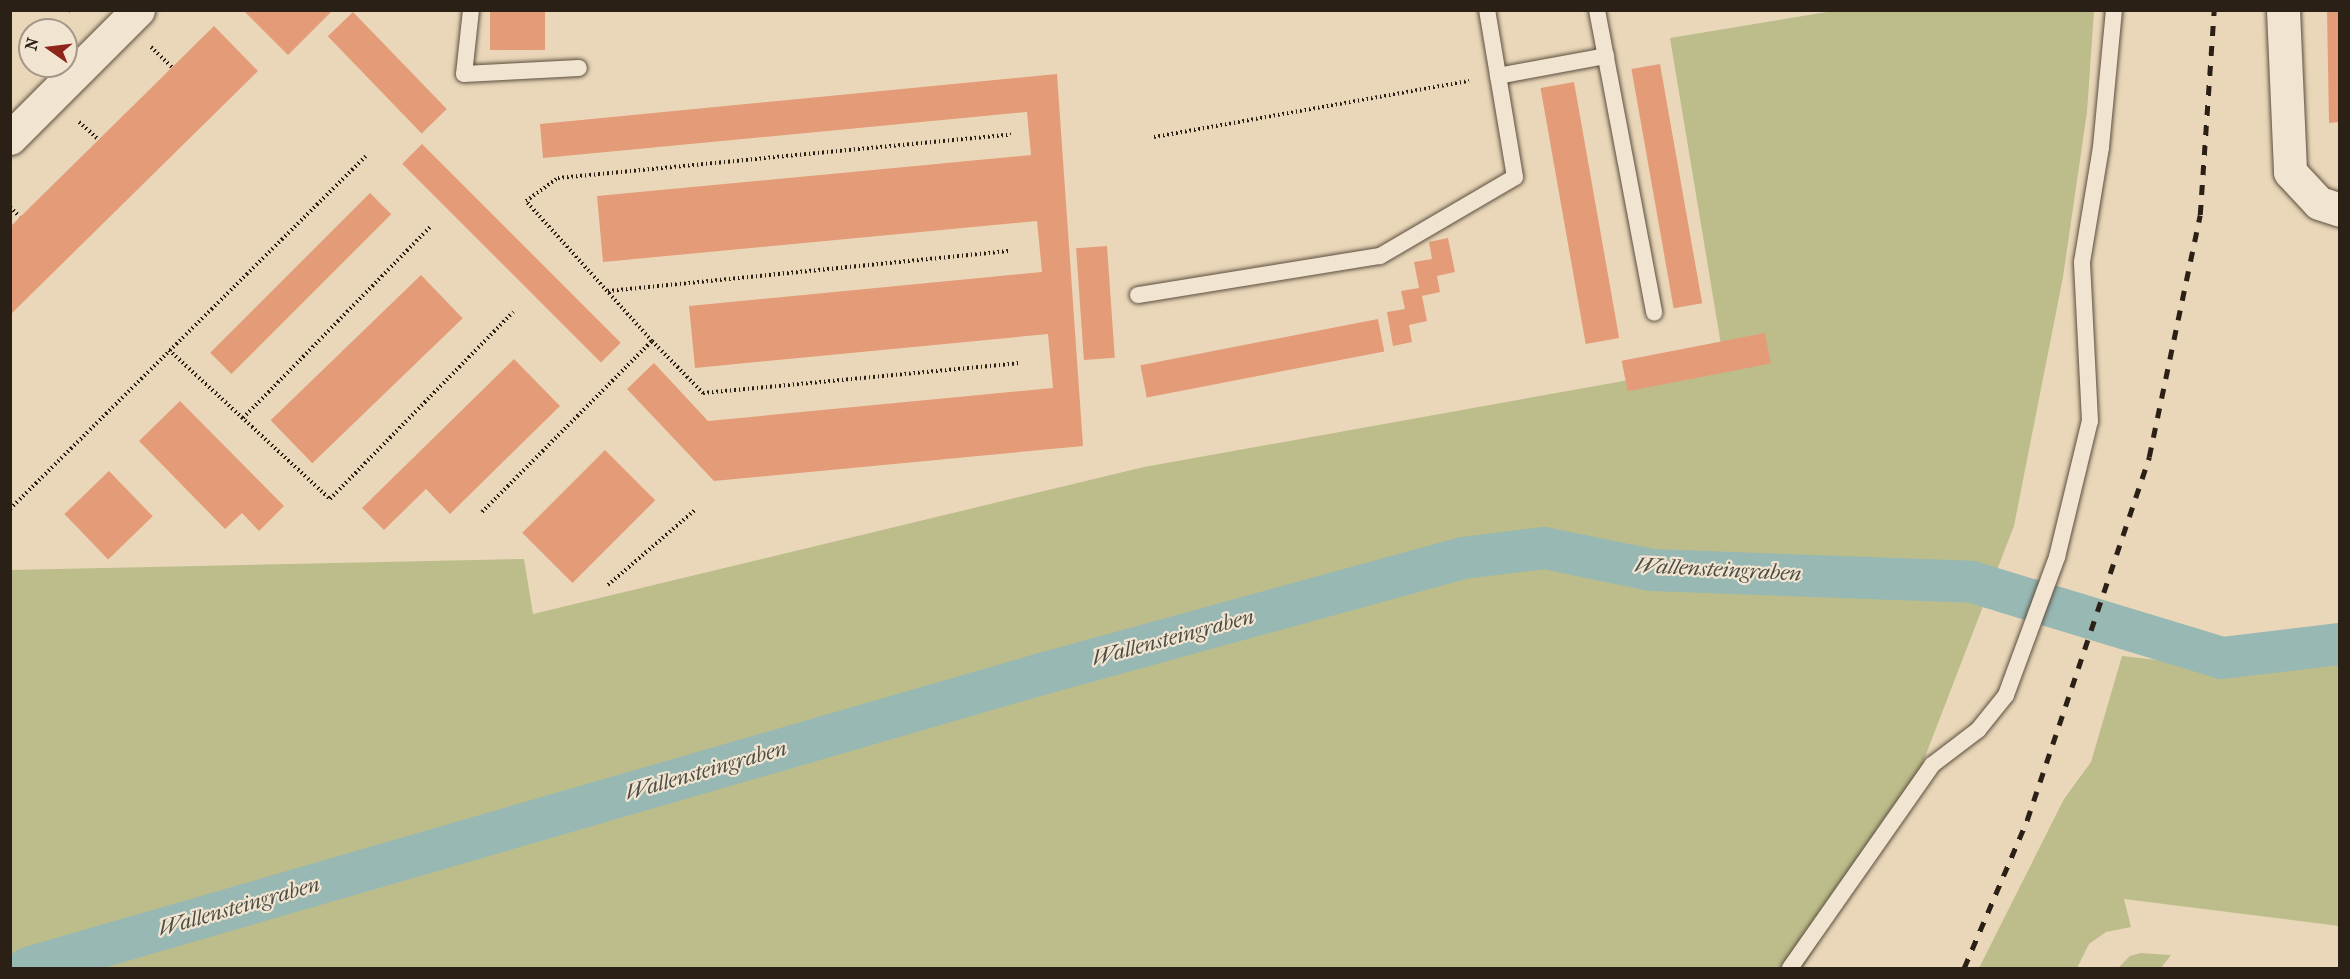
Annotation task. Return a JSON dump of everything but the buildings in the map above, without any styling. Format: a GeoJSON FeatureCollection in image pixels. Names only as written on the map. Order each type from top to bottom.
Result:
{"type":"FeatureCollection","features":[{"type":"Feature","properties":{"kind":"street"},"geometry":{"type":"LineString","coordinates":[[10,138],[138,10]]}},
{"type":"Feature","properties":{"kind":"street"},"geometry":{"type":"LineString","coordinates":[[2283,10],[2290,172],[2329,207]]}},
{"type":"Feature","properties":{"kind":"lane"},"geometry":{"type":"LineString","coordinates":[[471,10],[464,74],[579,68]]}},
{"type":"Feature","properties":{"kind":"lane"},"geometry":{"type":"LineString","coordinates":[[1138,295],[1380,256],[1515,177],[1486,10]]}},
{"type":"Feature","properties":{"kind":"lane"},"geometry":{"type":"LineString","coordinates":[[1598,10],[1654,313]]}},
{"type":"Feature","properties":{"kind":"lane"},"geometry":{"type":"LineString","coordinates":[[1790,969],[1932,765],[1978,730],[2006,695],[2057,557],[2090,421],[2082,262],[2101,147],[2114,10]]}},
{"type":"Feature","properties":{"kind":"lane"},"geometry":{"type":"LineString","coordinates":[[1498,76],[1606,56]]}},
{"type":"Feature","properties":{"kind":"path"},"geometry":{"type":"LineString","coordinates":[[1154,137],[1498,76]]}},
{"type":"Feature","properties":{"kind":"path"},"geometry":{"type":"LineString","coordinates":[[1011,134],[558,178],[526,201],[652,341],[703,393],[1020,363]]}},
{"type":"Feature","properties":{"kind":"path"},"geometry":{"type":"LineString","coordinates":[[10,509],[366,156]]}},
{"type":"Feature","properties":{"kind":"path"},"geometry":{"type":"LineString","coordinates":[[10,207],[20,218]]}},
{"type":"Feature","properties":{"kind":"path"},"geometry":{"type":"LineString","coordinates":[[243,418],[432,226]]}},
{"type":"Feature","properties":{"kind":"path"},"geometry":{"type":"LineString","coordinates":[[607,291],[1008,251]]}},
{"type":"Feature","properties":{"kind":"path"},"geometry":{"type":"LineString","coordinates":[[170,350],[330,500],[513,312]]}},
{"type":"Feature","properties":{"kind":"path"},"geometry":{"type":"LineString","coordinates":[[482,512],[652,341]]}},
{"type":"Feature","properties":{"kind":"path"},"geometry":{"type":"LineString","coordinates":[[608,585],[696,509]]}},
{"type":"Feature","properties":{"kind":"green space"},"geometry":{"type":"Polygon","coordinates":[[[1833,11],[2094,11],[2087,112],[2063,277],[2014,526],[1916,780],[1803,968],[11,968],[10,570],[524,559],[533,614],[1144,467],[1724,363],[1670,38],[1833,11]]]}},
{"type":"Feature","properties":{"kind":"green space"},"geometry":{"type":"Polygon","coordinates":[[[2122,656],[2237,669],[2339,659],[2339,926],[2124,899],[2131,927],[2106,932],[2089,944],[2077,968],[1979,968],[2064,799],[2091,762],[2122,656]]]}},
{"type":"Feature","properties":{"kind":"green space"},"geometry":{"type":"Polygon","coordinates":[[[2141,953],[2171,955],[2161,968],[2118,968],[2130,956],[2141,953]]]}},
{"type":"Feature","properties":{"kind":"waterway","name":"Wallensteingraben"},"geometry":{"type":"LineString","coordinates":[[28,968],[1038,675],[1463,558],[1544,548],[1651,570],[1972,582],[2222,658],[2340,644]]}},
{"type":"Feature","properties":{"kind":"railway"},"geometry":{"type":"LineString","coordinates":[[1964,968],[2027,820],[2149,457],[2200,215],[2214,10]]}}]}
